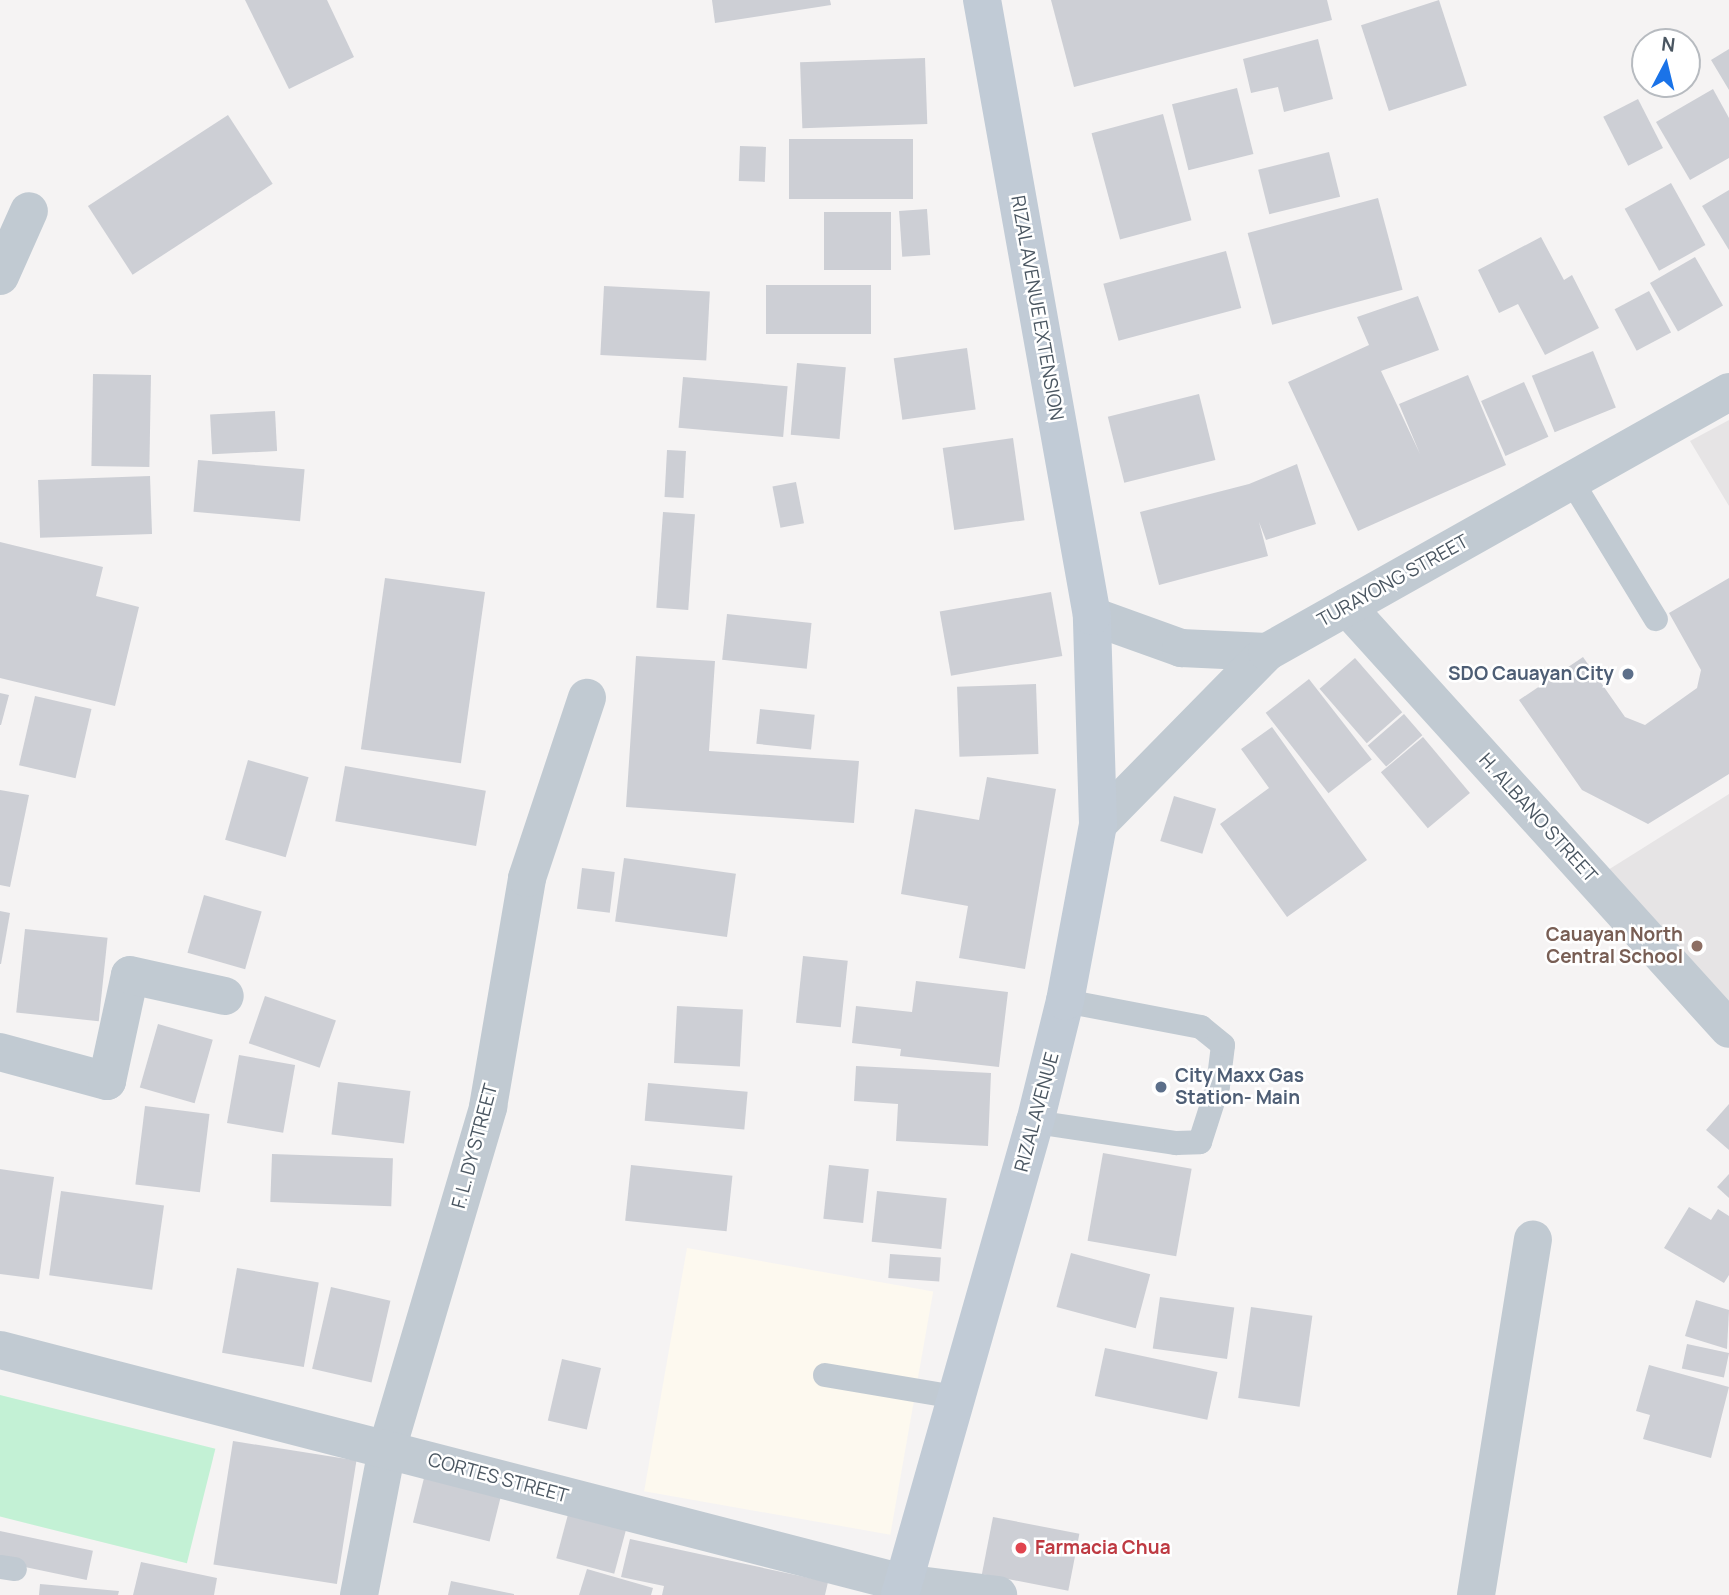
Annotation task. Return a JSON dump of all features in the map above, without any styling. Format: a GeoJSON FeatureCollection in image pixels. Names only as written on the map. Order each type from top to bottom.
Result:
{"type":"FeatureCollection","features":[{"type":"Feature","properties":{"kind":"main road","name":"RIZAL AVENUE EXTENSION"},"geometry":{"type":"LineString","coordinates":[[982,0],[1092,616]]}},
{"type":"Feature","properties":{"kind":"main road","name":"RIZAL AVENUE"},"geometry":{"type":"LineString","coordinates":[[901,1589],[1035,1122],[1065,1001],[1098,824],[1092,616]]}},
{"type":"Feature","properties":{"kind":"street"},"geometry":{"type":"LineString","coordinates":[[0,276],[29,211]]}},
{"type":"Feature","properties":{"kind":"street","name":"TURAYONG STREET"},"geometry":{"type":"LineString","coordinates":[[1098,824],[1267,652],[1729,392]]}},
{"type":"Feature","properties":{"kind":"street","name":"H. ALBANO STREET"},"geometry":{"type":"LineString","coordinates":[[1347,607],[1729,1029]]}},
{"type":"Feature","properties":{"kind":"street"},"geometry":{"type":"LineString","coordinates":[[1092,616],[1181,648],[1267,652]]}},
{"type":"Feature","properties":{"kind":"street","name":"F. L. DY STREET"},"geometry":{"type":"LineString","coordinates":[[359,1595],[387,1449],[488,1107],[527,878],[587,698]]}},
{"type":"Feature","properties":{"kind":"street"},"geometry":{"type":"LineString","coordinates":[[0,1052],[107,1081],[130,975],[225,996]]}},
{"type":"Feature","properties":{"kind":"street"},"geometry":{"type":"LineString","coordinates":[[1476,1595],[1533,1240]]}},
{"type":"Feature","properties":{"kind":"street","name":"CORTES STREET"},"geometry":{"type":"LineString","coordinates":[[0,1350],[387,1449],[901,1589],[998,1595]]}},
{"type":"Feature","properties":{"kind":"lane"},"geometry":{"type":"LineString","coordinates":[[1571,480],[1656,619]]}},
{"type":"Feature","properties":{"kind":"lane"},"geometry":{"type":"LineString","coordinates":[[1035,1122],[1176,1143],[1200,1142],[1218,1086],[1223,1045],[1201,1027],[1065,1001]]}},
{"type":"Feature","properties":{"kind":"lane"},"geometry":{"type":"LineString","coordinates":[[825,1375],[956,1397]]}},
{"type":"Feature","properties":{"kind":"shaded area"},"geometry":{"type":"Polygon","coordinates":[[[1729,420],[1729,506],[1690,441],[1729,420]]]}},
{"type":"Feature","properties":{"kind":"shaded area","name":"Cauayan North Central School"},"geometry":{"type":"Polygon","coordinates":[[[1729,794],[1729,1017],[1600,875],[1729,794]]]}},
{"type":"Feature","properties":{"kind":"shaded area"},"geometry":{"type":"Polygon","coordinates":[[[687,1248],[933,1291],[890,1535],[644,1491],[687,1248]]]}},
{"type":"Feature","properties":{"kind":"green space"},"geometry":{"type":"Polygon","coordinates":[[[0,1395],[215,1449],[187,1563],[0,1517],[0,1395]]]}},
{"type":"Feature","properties":{"kind":"building"},"geometry":{"type":"Polygon","coordinates":[[[245,0],[327,0],[354,57],[289,89],[245,0]]]}},
{"type":"Feature","properties":{"kind":"building"},"geometry":{"type":"Polygon","coordinates":[[[712,0],[830,0],[831,5],[715,23],[712,0]]]}},
{"type":"Feature","properties":{"kind":"building"},"geometry":{"type":"Polygon","coordinates":[[[1051,0],[1327,0],[1332,20],[1074,87],[1051,0]]]}},
{"type":"Feature","properties":{"kind":"building"},"geometry":{"type":"Polygon","coordinates":[[[1439,0],[1467,86],[1389,111],[1361,25],[1439,0]]]}},
{"type":"Feature","properties":{"kind":"building"},"geometry":{"type":"Polygon","coordinates":[[[1318,39],[1333,99],[1284,112],[1278,87],[1251,93],[1243,59],[1318,39]]]}},
{"type":"Feature","properties":{"kind":"building"},"geometry":{"type":"Polygon","coordinates":[[[1729,49],[1729,90],[1711,60],[1729,49]]]}},
{"type":"Feature","properties":{"kind":"building"},"geometry":{"type":"Polygon","coordinates":[[[925,58],[927,124],[802,128],[800,62],[925,58]]]}},
{"type":"Feature","properties":{"kind":"building"},"geometry":{"type":"Polygon","coordinates":[[[1237,88],[1253,154],[1188,170],[1172,104],[1237,88]]]}},
{"type":"Feature","properties":{"kind":"building"},"geometry":{"type":"Polygon","coordinates":[[[1713,89],[1729,118],[1729,158],[1690,180],[1656,122],[1713,89]]]}},
{"type":"Feature","properties":{"kind":"building"},"geometry":{"type":"Polygon","coordinates":[[[1638,99],[1663,148],[1628,166],[1603,117],[1638,99]]]}},
{"type":"Feature","properties":{"kind":"building"},"geometry":{"type":"Polygon","coordinates":[[[1163,114],[1191,220],[1120,239],[1092,133],[1163,114]]]}},
{"type":"Feature","properties":{"kind":"building"},"geometry":{"type":"Polygon","coordinates":[[[228,115],[273,184],[133,275],[88,206],[228,115]]]}},
{"type":"Feature","properties":{"kind":"building"},"geometry":{"type":"Polygon","coordinates":[[[789,139],[913,139],[913,199],[789,199],[789,139]]]}},
{"type":"Feature","properties":{"kind":"building"},"geometry":{"type":"Polygon","coordinates":[[[740,146],[766,147],[765,182],[739,181],[740,146]]]}},
{"type":"Feature","properties":{"kind":"building"},"geometry":{"type":"Polygon","coordinates":[[[1329,152],[1340,197],[1269,214],[1258,170],[1329,152]]]}},
{"type":"Feature","properties":{"kind":"building"},"geometry":{"type":"Polygon","coordinates":[[[1671,183],[1705,245],[1659,271],[1625,209],[1671,183]]]}},
{"type":"Feature","properties":{"kind":"building"},"geometry":{"type":"Polygon","coordinates":[[[1729,190],[1729,250],[1702,206],[1729,190]]]}},
{"type":"Feature","properties":{"kind":"building"},"geometry":{"type":"Polygon","coordinates":[[[1378,198],[1403,290],[1272,325],[1248,233],[1378,198]]]}},
{"type":"Feature","properties":{"kind":"building"},"geometry":{"type":"Polygon","coordinates":[[[927,209],[930,255],[902,257],[899,211],[927,209]]]}},
{"type":"Feature","properties":{"kind":"building"},"geometry":{"type":"Polygon","coordinates":[[[824,212],[891,212],[891,270],[824,270],[824,212]]]}},
{"type":"Feature","properties":{"kind":"building"},"geometry":{"type":"Polygon","coordinates":[[[1541,237],[1564,280],[1572,275],[1599,328],[1545,355],[1518,304],[1499,313],[1478,270],[1541,237]]]}},
{"type":"Feature","properties":{"kind":"building"},"geometry":{"type":"Polygon","coordinates":[[[1226,251],[1241,308],[1119,341],[1103,284],[1226,251]]]}},
{"type":"Feature","properties":{"kind":"building"},"geometry":{"type":"Polygon","coordinates":[[[1695,257],[1723,305],[1678,331],[1650,283],[1695,257]]]}},
{"type":"Feature","properties":{"kind":"building"},"geometry":{"type":"Polygon","coordinates":[[[766,285],[871,285],[871,334],[766,334],[766,285]]]}},
{"type":"Feature","properties":{"kind":"building"},"geometry":{"type":"Polygon","coordinates":[[[604,286],[710,292],[706,360],[600,355],[604,286]]]}},
{"type":"Feature","properties":{"kind":"building"},"geometry":{"type":"Polygon","coordinates":[[[1649,291],[1671,332],[1637,351],[1615,309],[1649,291]]]}},
{"type":"Feature","properties":{"kind":"building"},"geometry":{"type":"Polygon","coordinates":[[[1418,296],[1439,350],[1381,371],[1420,454],[1399,404],[1468,375],[1506,465],[1358,531],[1288,382],[1369,345],[1357,317],[1418,296]]]}},
{"type":"Feature","properties":{"kind":"building"},"geometry":{"type":"Polygon","coordinates":[[[967,348],[976,409],[902,420],[894,358],[967,348]]]}},
{"type":"Feature","properties":{"kind":"building"},"geometry":{"type":"Polygon","coordinates":[[[1593,351],[1616,408],[1555,432],[1532,376],[1593,351]]]}},
{"type":"Feature","properties":{"kind":"building"},"geometry":{"type":"Polygon","coordinates":[[[797,363],[846,367],[840,439],[791,435],[797,363]]]}},
{"type":"Feature","properties":{"kind":"building"},"geometry":{"type":"Polygon","coordinates":[[[93,374],[151,375],[149,467],[91,466],[93,374]]]}},
{"type":"Feature","properties":{"kind":"building"},"geometry":{"type":"Polygon","coordinates":[[[683,377],[788,386],[783,437],[679,428],[683,377]]]}},
{"type":"Feature","properties":{"kind":"building"},"geometry":{"type":"Polygon","coordinates":[[[1524,382],[1548,437],[1505,456],[1481,401],[1524,382]]]}},
{"type":"Feature","properties":{"kind":"building"},"geometry":{"type":"Polygon","coordinates":[[[1199,394],[1215,460],[1124,483],[1108,417],[1199,394]]]}},
{"type":"Feature","properties":{"kind":"building"},"geometry":{"type":"Polygon","coordinates":[[[275,411],[277,451],[212,454],[210,414],[275,411]]]}},
{"type":"Feature","properties":{"kind":"building"},"geometry":{"type":"Polygon","coordinates":[[[1013,438],[1025,520],[954,530],[943,448],[1013,438]]]}},
{"type":"Feature","properties":{"kind":"building"},"geometry":{"type":"Polygon","coordinates":[[[667,450],[686,451],[684,498],[665,497],[667,450]]]}},
{"type":"Feature","properties":{"kind":"building"},"geometry":{"type":"Polygon","coordinates":[[[198,460],[305,469],[300,521],[193,512],[198,460]]]}},
{"type":"Feature","properties":{"kind":"building"},"geometry":{"type":"Polygon","coordinates":[[[1297,464],[1316,524],[1266,540],[1259,522],[1268,556],[1159,585],[1140,512],[1249,484],[1297,464]]]}},
{"type":"Feature","properties":{"kind":"building"},"geometry":{"type":"Polygon","coordinates":[[[150,476],[152,534],[40,538],[38,480],[150,476]]]}},
{"type":"Feature","properties":{"kind":"building"},"geometry":{"type":"Polygon","coordinates":[[[796,482],[804,523],[780,528],[772,487],[796,482]]]}},
{"type":"Feature","properties":{"kind":"building"},"geometry":{"type":"Polygon","coordinates":[[[663,512],[695,514],[688,610],[656,608],[663,512]]]}},
{"type":"Feature","properties":{"kind":"building"},"geometry":{"type":"Polygon","coordinates":[[[0,542],[103,567],[96,596],[139,607],[115,706],[0,678],[0,542]]]}},
{"type":"Feature","properties":{"kind":"building"},"geometry":{"type":"Polygon","coordinates":[[[385,578],[485,592],[461,763],[361,749],[385,578]]]}},
{"type":"Feature","properties":{"kind":"building"},"geometry":{"type":"Polygon","coordinates":[[[1729,578],[1729,774],[1648,824],[1582,790],[1519,700],[1583,657],[1625,717],[1645,725],[1697,688],[1701,670],[1669,613],[1729,578]]]}},
{"type":"Feature","properties":{"kind":"building"},"geometry":{"type":"Polygon","coordinates":[[[1051,592],[1062,656],[951,676],[940,612],[1051,592]]]}},
{"type":"Feature","properties":{"kind":"building"},"geometry":{"type":"Polygon","coordinates":[[[727,614],[812,623],[807,669],[722,660],[727,614]]]}},
{"type":"Feature","properties":{"kind":"building"},"geometry":{"type":"Polygon","coordinates":[[[636,656],[715,661],[709,751],[859,761],[854,823],[626,807],[636,656]]]}},
{"type":"Feature","properties":{"kind":"building"},"geometry":{"type":"Polygon","coordinates":[[[1355,658],[1402,712],[1367,743],[1320,689],[1355,658]]]}},
{"type":"Feature","properties":{"kind":"building"},"geometry":{"type":"Polygon","coordinates":[[[1309,679],[1372,759],[1328,793],[1266,713],[1309,679]]]}},
{"type":"Feature","properties":{"kind":"building"},"geometry":{"type":"Polygon","coordinates":[[[1036,684],[1038,754],[959,757],[957,687],[1036,684]]]}},
{"type":"Feature","properties":{"kind":"building"},"geometry":{"type":"Polygon","coordinates":[[[0,693],[9,695],[1,725],[0,725],[0,693]]]}},
{"type":"Feature","properties":{"kind":"building"},"geometry":{"type":"Polygon","coordinates":[[[35,696],[92,709],[76,778],[19,765],[35,696]]]}},
{"type":"Feature","properties":{"kind":"building"},"geometry":{"type":"Polygon","coordinates":[[[760,709],[815,715],[811,750],[756,744],[760,709]]]}},
{"type":"Feature","properties":{"kind":"building"},"geometry":{"type":"Polygon","coordinates":[[[1404,714],[1422,735],[1386,767],[1368,745],[1404,714]]]}},
{"type":"Feature","properties":{"kind":"building"},"geometry":{"type":"Polygon","coordinates":[[[1272,727],[1367,860],[1287,917],[1220,824],[1269,788],[1241,749],[1272,727]]]}},
{"type":"Feature","properties":{"kind":"building"},"geometry":{"type":"Polygon","coordinates":[[[1423,737],[1470,793],[1428,828],[1381,772],[1423,737]]]}},
{"type":"Feature","properties":{"kind":"building"},"geometry":{"type":"Polygon","coordinates":[[[248,760],[309,777],[286,857],[225,840],[248,760]]]}},
{"type":"Feature","properties":{"kind":"building"},"geometry":{"type":"Polygon","coordinates":[[[345,766],[486,791],[476,846],[335,821],[345,766]]]}},
{"type":"Feature","properties":{"kind":"building"},"geometry":{"type":"Polygon","coordinates":[[[987,777],[1056,789],[1025,969],[959,958],[968,906],[901,894],[915,809],[979,820],[987,777]]]}},
{"type":"Feature","properties":{"kind":"building"},"geometry":{"type":"Polygon","coordinates":[[[0,790],[29,795],[10,887],[0,885],[0,790]]]}},
{"type":"Feature","properties":{"kind":"building"},"geometry":{"type":"Polygon","coordinates":[[[1174,796],[1216,809],[1202,854],[1160,841],[1174,796]]]}},
{"type":"Feature","properties":{"kind":"building"},"geometry":{"type":"Polygon","coordinates":[[[624,858],[736,874],[727,937],[615,921],[624,858]]]}},
{"type":"Feature","properties":{"kind":"building"},"geometry":{"type":"Polygon","coordinates":[[[582,868],[615,872],[610,913],[577,909],[582,868]]]}},
{"type":"Feature","properties":{"kind":"building"},"geometry":{"type":"Polygon","coordinates":[[[204,895],[262,912],[245,969],[187,953],[204,895]]]}},
{"type":"Feature","properties":{"kind":"building"},"geometry":{"type":"Polygon","coordinates":[[[0,911],[10,913],[1,964],[0,964],[0,911]]]}},
{"type":"Feature","properties":{"kind":"building"},"geometry":{"type":"Polygon","coordinates":[[[25,929],[108,938],[99,1021],[16,1013],[25,929]]]}},
{"type":"Feature","properties":{"kind":"building"},"geometry":{"type":"Polygon","coordinates":[[[803,956],[848,961],[841,1027],[796,1023],[803,956]]]}},
{"type":"Feature","properties":{"kind":"building"},"geometry":{"type":"Polygon","coordinates":[[[916,981],[1008,992],[999,1067],[900,1056],[901,1049],[852,1043],[856,1006],[912,1012],[916,981]]]}},
{"type":"Feature","properties":{"kind":"building"},"geometry":{"type":"Polygon","coordinates":[[[265,996],[336,1020],[320,1068],[249,1043],[265,996]]]}},
{"type":"Feature","properties":{"kind":"building"},"geometry":{"type":"Polygon","coordinates":[[[677,1006],[743,1009],[740,1066],[674,1063],[677,1006]]]}},
{"type":"Feature","properties":{"kind":"building"},"geometry":{"type":"Polygon","coordinates":[[[158,1024],[213,1040],[195,1103],[140,1087],[158,1024]]]}},
{"type":"Feature","properties":{"kind":"building"},"geometry":{"type":"Polygon","coordinates":[[[239,1055],[295,1065],[283,1133],[227,1123],[239,1055]]]}},
{"type":"Feature","properties":{"kind":"building"},"geometry":{"type":"Polygon","coordinates":[[[856,1066],[991,1073],[988,1146],[896,1141],[898,1104],[854,1101],[856,1066]]]}},
{"type":"Feature","properties":{"kind":"building"},"geometry":{"type":"Polygon","coordinates":[[[338,1082],[410,1091],[404,1144],[332,1135],[338,1082]]]}},
{"type":"Feature","properties":{"kind":"building"},"geometry":{"type":"Polygon","coordinates":[[[648,1083],[748,1092],[744,1130],[645,1121],[648,1083]]]}},
{"type":"Feature","properties":{"kind":"building"},"geometry":{"type":"Polygon","coordinates":[[[1729,1104],[1729,1150],[1706,1130],[1729,1104]]]}},
{"type":"Feature","properties":{"kind":"building"},"geometry":{"type":"Polygon","coordinates":[[[145,1106],[210,1114],[200,1192],[135,1184],[145,1106]]]}},
{"type":"Feature","properties":{"kind":"building"},"geometry":{"type":"Polygon","coordinates":[[[1103,1153],[1192,1169],[1176,1256],[1088,1241],[1103,1153]]]}},
{"type":"Feature","properties":{"kind":"building"},"geometry":{"type":"Polygon","coordinates":[[[272,1154],[393,1158],[391,1206],[270,1202],[272,1154]]]}},
{"type":"Feature","properties":{"kind":"building"},"geometry":{"type":"Polygon","coordinates":[[[631,1165],[732,1176],[727,1231],[625,1221],[631,1165]]]}},
{"type":"Feature","properties":{"kind":"building"},"geometry":{"type":"Polygon","coordinates":[[[829,1165],[869,1169],[863,1223],[823,1219],[829,1165]]]}},
{"type":"Feature","properties":{"kind":"building"},"geometry":{"type":"Polygon","coordinates":[[[0,1169],[54,1177],[39,1279],[0,1274],[0,1169]]]}},
{"type":"Feature","properties":{"kind":"building"},"geometry":{"type":"Polygon","coordinates":[[[1729,1174],[1729,1198],[1717,1187],[1729,1174]]]}},
{"type":"Feature","properties":{"kind":"building"},"geometry":{"type":"Polygon","coordinates":[[[61,1191],[164,1205],[152,1290],[49,1275],[61,1191]]]}},
{"type":"Feature","properties":{"kind":"building"},"geometry":{"type":"Polygon","coordinates":[[[877,1191],[947,1198],[941,1249],[872,1242],[877,1191]]]}},
{"type":"Feature","properties":{"kind":"building"},"geometry":{"type":"Polygon","coordinates":[[[1689,1207],[1711,1220],[1718,1209],[1729,1216],[1729,1275],[1724,1283],[1664,1248],[1689,1207]]]}},
{"type":"Feature","properties":{"kind":"building"},"geometry":{"type":"Polygon","coordinates":[[[1071,1253],[1150,1274],[1136,1328],[1057,1307],[1071,1253]]]}},
{"type":"Feature","properties":{"kind":"building"},"geometry":{"type":"Polygon","coordinates":[[[890,1254],[941,1258],[939,1281],[888,1278],[890,1254]]]}},
{"type":"Feature","properties":{"kind":"building"},"geometry":{"type":"Polygon","coordinates":[[[237,1268],[319,1282],[304,1367],[222,1353],[237,1268]]]}},
{"type":"Feature","properties":{"kind":"building"},"geometry":{"type":"Polygon","coordinates":[[[331,1287],[390,1301],[372,1383],[312,1369],[331,1287]]]}},
{"type":"Feature","properties":{"kind":"building"},"geometry":{"type":"Polygon","coordinates":[[[1160,1297],[1234,1307],[1227,1359],[1153,1348],[1160,1297]]]}},
{"type":"Feature","properties":{"kind":"building"},"geometry":{"type":"Polygon","coordinates":[[[1696,1300],[1729,1310],[1727,1349],[1685,1336],[1696,1300]]]}},
{"type":"Feature","properties":{"kind":"building"},"geometry":{"type":"Polygon","coordinates":[[[1251,1307],[1312,1316],[1300,1407],[1238,1398],[1251,1307]]]}},
{"type":"Feature","properties":{"kind":"building"},"geometry":{"type":"Polygon","coordinates":[[[1687,1344],[1729,1353],[1724,1377],[1682,1368],[1687,1344]]]}},
{"type":"Feature","properties":{"kind":"building"},"geometry":{"type":"Polygon","coordinates":[[[1105,1348],[1217,1372],[1207,1420],[1095,1396],[1105,1348]]]}},
{"type":"Feature","properties":{"kind":"building"},"geometry":{"type":"Polygon","coordinates":[[[562,1359],[601,1368],[587,1429],[548,1420],[562,1359]]]}},
{"type":"Feature","properties":{"kind":"building"},"geometry":{"type":"Polygon","coordinates":[[[1649,1365],[1729,1387],[1711,1458],[1643,1439],[1650,1415],[1636,1411],[1649,1365]]]}},
{"type":"Feature","properties":{"kind":"building"},"geometry":{"type":"Polygon","coordinates":[[[233,1441],[356,1461],[337,1584],[213,1564],[233,1441]]]}},
{"type":"Feature","properties":{"kind":"building"},"geometry":{"type":"Polygon","coordinates":[[[426,1470],[503,1489],[490,1542],[413,1522],[426,1470]]]}},
{"type":"Feature","properties":{"kind":"building"},"geometry":{"type":"Polygon","coordinates":[[[570,1507],[628,1523],[614,1574],[556,1558],[570,1507]]]}},
{"type":"Feature","properties":{"kind":"building"},"geometry":{"type":"Polygon","coordinates":[[[993,1517],[1079,1534],[1068,1591],[982,1574],[993,1517]]]}},
{"type":"Feature","properties":{"kind":"building"},"geometry":{"type":"Polygon","coordinates":[[[0,1531],[93,1551],[87,1580],[0,1562],[0,1531]]]}},
{"type":"Feature","properties":{"kind":"building"},"geometry":{"type":"Polygon","coordinates":[[[630,1539],[828,1582],[825,1595],[662,1595],[664,1586],[621,1577],[630,1539]]]}},
{"type":"Feature","properties":{"kind":"building"},"geometry":{"type":"Polygon","coordinates":[[[141,1562],[217,1578],[214,1595],[133,1595],[141,1562]]]}},
{"type":"Feature","properties":{"kind":"building"},"geometry":{"type":"Polygon","coordinates":[[[587,1569],[653,1588],[651,1595],[579,1595],[587,1569]]]}},
{"type":"Feature","properties":{"kind":"building"},"geometry":{"type":"Polygon","coordinates":[[[451,1581],[514,1594],[514,1595],[448,1595],[451,1581]]]}},
{"type":"Feature","properties":{"kind":"building"},"geometry":{"type":"Polygon","coordinates":[[[40,1584],[119,1591],[118,1595],[39,1595],[40,1584]]]}},
{"type":"Feature","properties":{"kind":"place","name":"SDO Cauayan City"},"geometry":{"type":"Point","coordinates":[1628,674]}},
{"type":"Feature","properties":{"kind":"place","name":"Cauayan North Central School"},"geometry":{"type":"Point","coordinates":[1697,946]}},
{"type":"Feature","properties":{"kind":"place","name":"City Maxx Gas Station- Main"},"geometry":{"type":"Point","coordinates":[1161,1087]}},
{"type":"Feature","properties":{"kind":"place","name":"Farmacia Chua"},"geometry":{"type":"Point","coordinates":[1021,1548]}}]}
